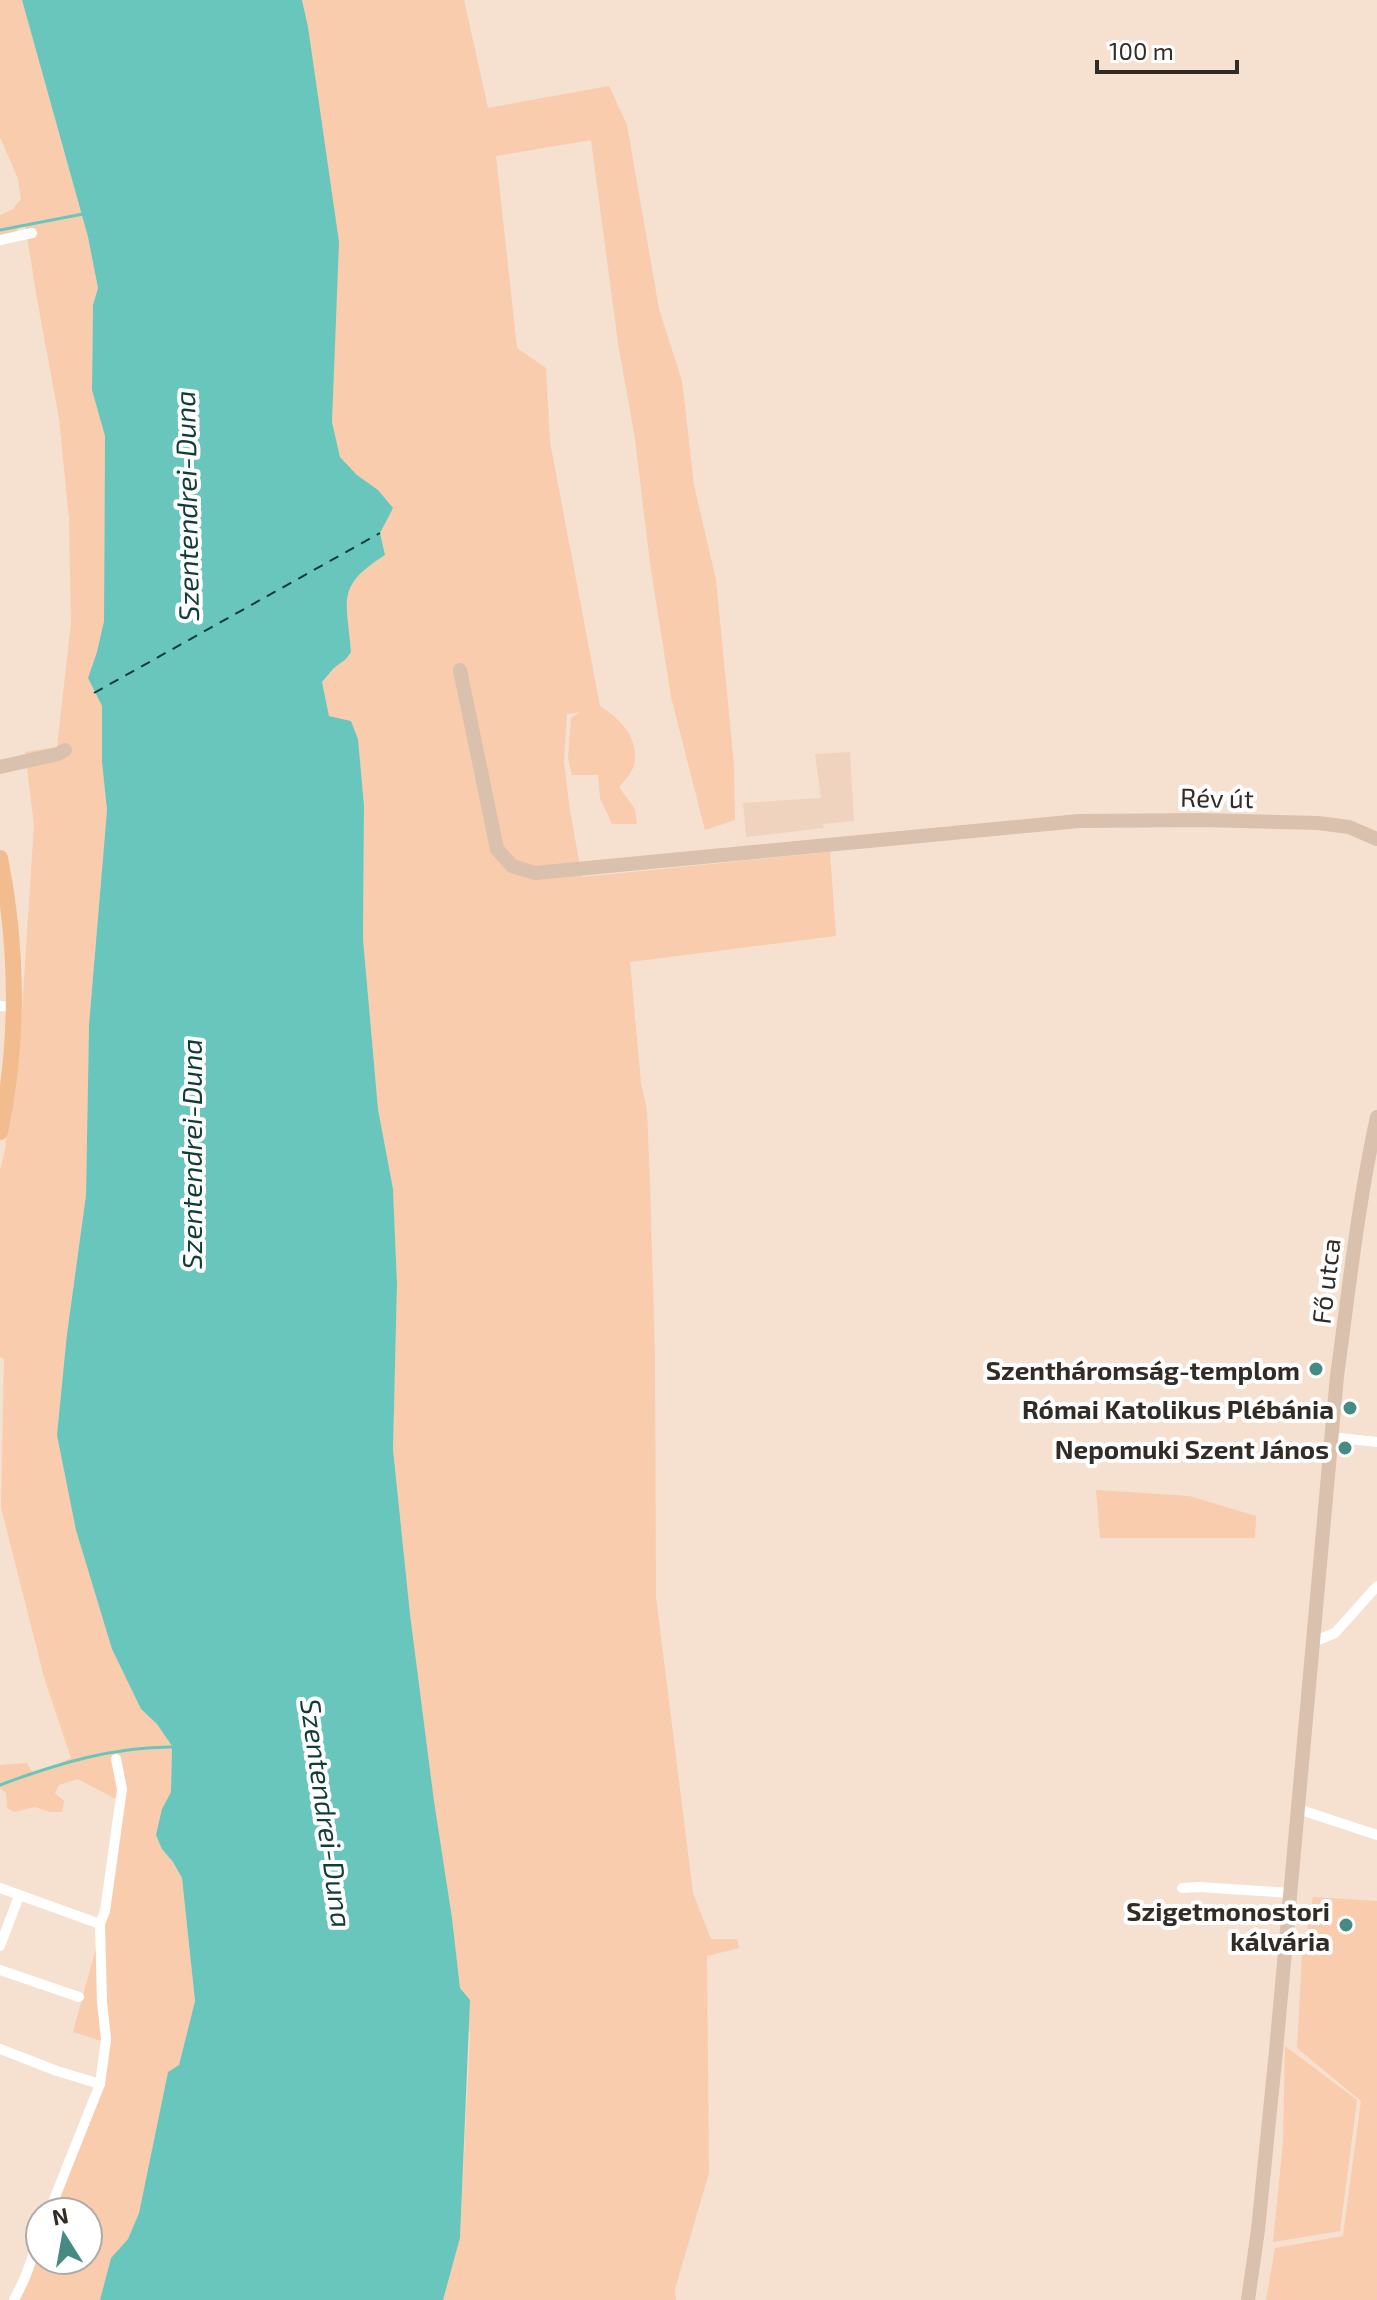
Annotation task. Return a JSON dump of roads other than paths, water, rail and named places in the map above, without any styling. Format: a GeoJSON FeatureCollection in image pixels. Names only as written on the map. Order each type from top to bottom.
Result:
{"type":"FeatureCollection","features":[{"type":"Feature","properties":{"kind":"main road","name":"Rév út"},"geometry":{"type":"LineString","coordinates":[[460,670],[497,849],[512,866],[528,872],[585,870],[1054,822],[1201,820],[1318,823],[1349,827],[1377,839]]}},
{"type":"Feature","properties":{"kind":"main road"},"geometry":{"type":"LineString","coordinates":[[0,767],[65,750]]}},
{"type":"Feature","properties":{"kind":"main road"},"geometry":{"type":"LineString","coordinates":[[0,858],[6,932],[8,1086],[0,1132]]}},
{"type":"Feature","properties":{"kind":"main road","name":"Fő utca"},"geometry":{"type":"LineString","coordinates":[[1248,2300],[1291,1893],[1331,1437],[1349,1273],[1377,1117]]}},
{"type":"Feature","properties":{"kind":"street"},"geometry":{"type":"LineString","coordinates":[[0,240],[32,233]]}},
{"type":"Feature","properties":{"kind":"street"},"geometry":{"type":"LineString","coordinates":[[1331,1437],[1377,1442]]}},
{"type":"Feature","properties":{"kind":"street"},"geometry":{"type":"LineString","coordinates":[[1313,1642],[1335,1633],[1377,1586]]}},
{"type":"Feature","properties":{"kind":"street"},"geometry":{"type":"LineString","coordinates":[[55,2196],[104,2067],[106,2039],[100,1924],[105,1911],[122,1789],[116,1759]]}},
{"type":"Feature","properties":{"kind":"street"},"geometry":{"type":"LineString","coordinates":[[1298,1809],[1377,1835]]}},
{"type":"Feature","properties":{"kind":"street"},"geometry":{"type":"LineString","coordinates":[[0,1888],[100,1924]]}},
{"type":"Feature","properties":{"kind":"street"},"geometry":{"type":"LineString","coordinates":[[1182,1888],[1291,1893]]}},
{"type":"Feature","properties":{"kind":"street"},"geometry":{"type":"LineString","coordinates":[[0,1946],[19,1896]]}},
{"type":"Feature","properties":{"kind":"street"},"geometry":{"type":"LineString","coordinates":[[0,1970],[79,1997]]}},
{"type":"Feature","properties":{"kind":"street"},"geometry":{"type":"LineString","coordinates":[[0,2049],[100,2084]]}},
{"type":"Feature","properties":{"kind":"street"},"geometry":{"type":"LineString","coordinates":[[14,2300],[25,2276]]}},
{"type":"Feature","properties":{"kind":"water","name":"Szentendrei-Duna"},"geometry":{"type":"Polygon","coordinates":[[[22,0],[302,0],[308,27],[339,242],[332,422],[340,457],[357,475],[378,490],[393,508],[380,533],[385,555],[358,576],[348,596],[351,652],[322,682],[329,716],[351,721],[358,739],[364,805],[363,939],[378,1109],[393,1189],[397,1284],[393,1449],[410,1614],[460,1988],[470,2000],[460,2238],[443,2300],[100,2300],[111,2258],[128,2239],[139,2213],[168,2072],[179,2065],[195,2001],[182,1878],[156,1835],[162,1809],[171,1792],[172,1746],[157,1724],[141,1709],[112,1649],[76,1530],[57,1435],[86,1195],[89,1025],[107,810],[102,762],[102,706],[88,678],[104,621],[105,436],[92,390],[93,305],[98,288],[88,237],[22,0]]]}},
{"type":"Feature","properties":{"kind":"waterway"},"geometry":{"type":"LineString","coordinates":[[0,230],[83,214]]}},
{"type":"Feature","properties":{"kind":"waterway"},"geometry":{"type":"LineString","coordinates":[[0,1785],[108,1753],[175,1747]]}},
{"type":"Feature","properties":{"kind":"place","name":"Szentháromság-templom"},"geometry":{"type":"Point","coordinates":[1316,1369]}},
{"type":"Feature","properties":{"kind":"place","name":"Római Katolikus Plébánia"},"geometry":{"type":"Point","coordinates":[1350,1408]}},
{"type":"Feature","properties":{"kind":"place","name":"Nepomuki Szent János"},"geometry":{"type":"Point","coordinates":[1345,1448]}},
{"type":"Feature","properties":{"kind":"place","name":"Szigetmonostori kálvária"},"geometry":{"type":"Point","coordinates":[1346,1925]}}]}
